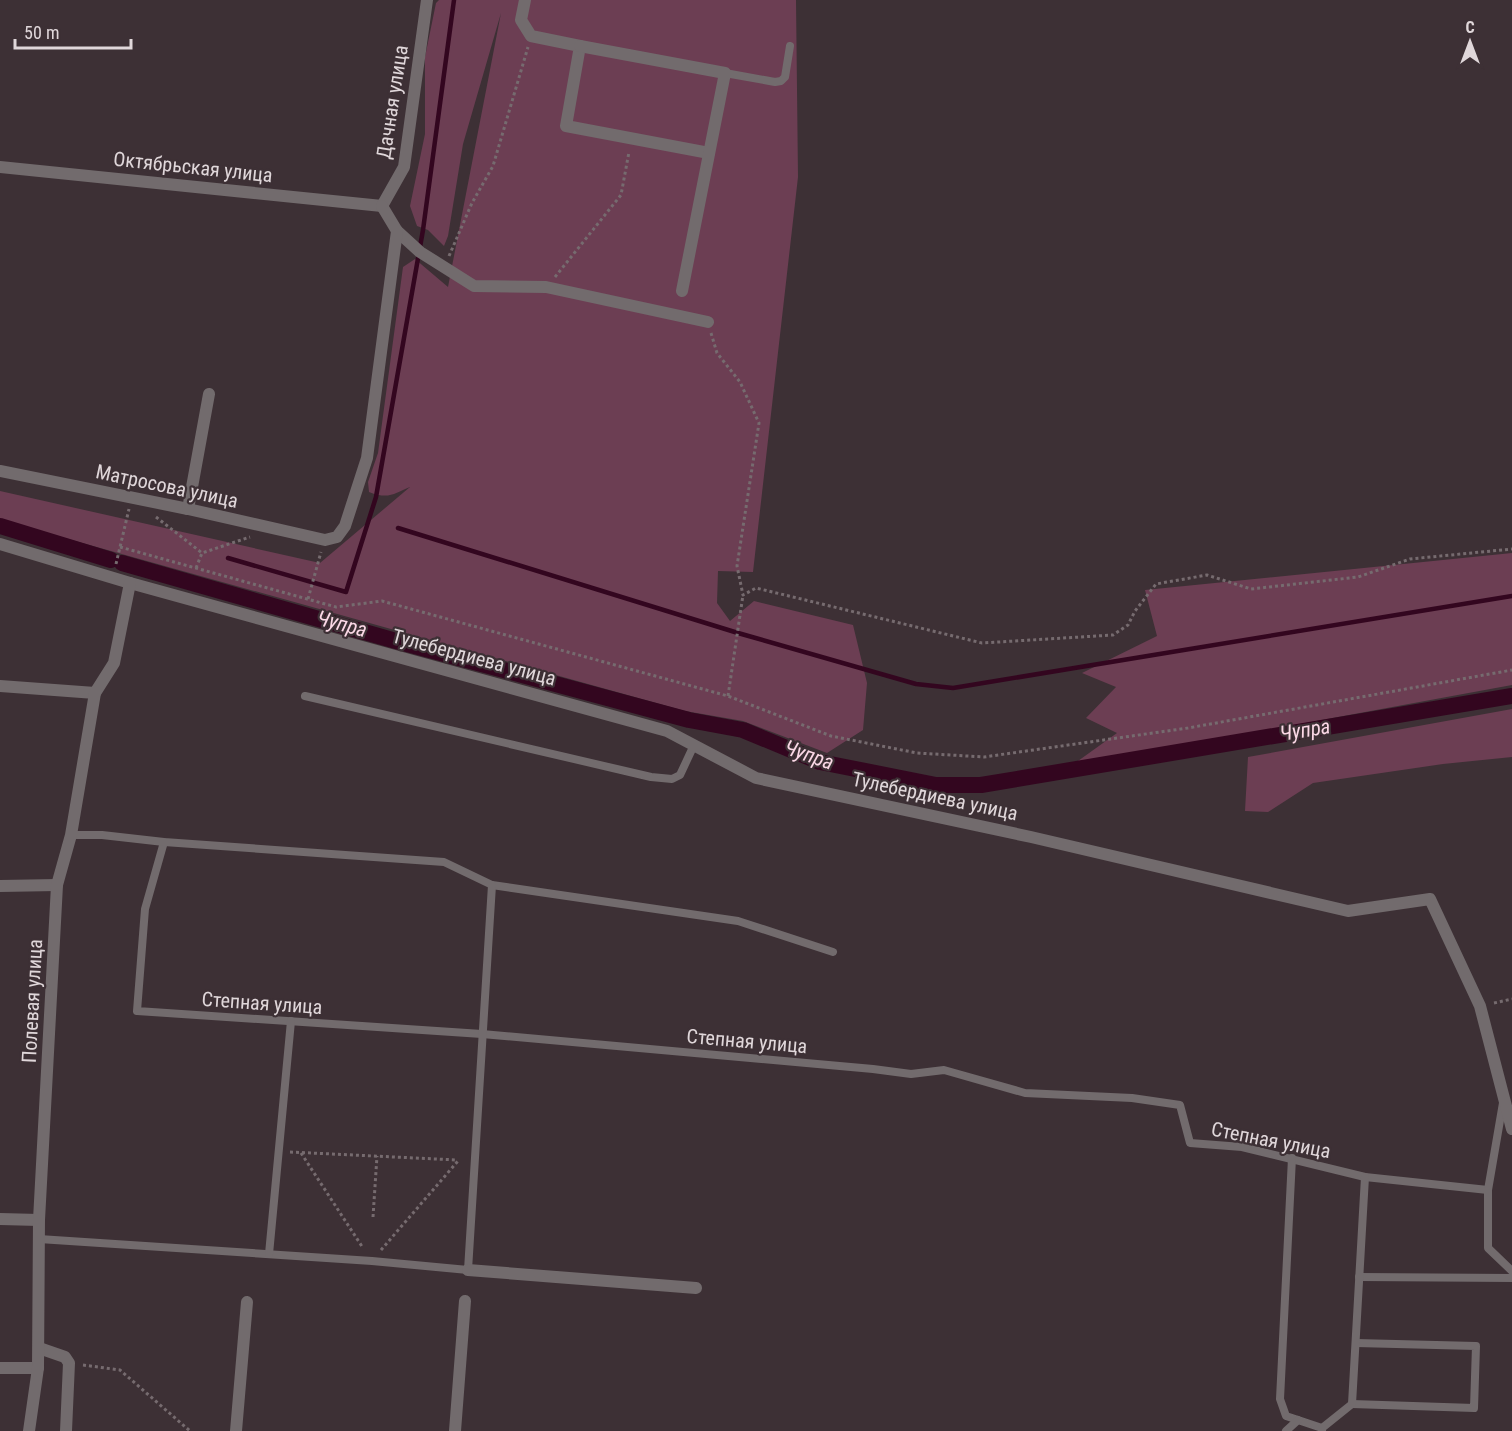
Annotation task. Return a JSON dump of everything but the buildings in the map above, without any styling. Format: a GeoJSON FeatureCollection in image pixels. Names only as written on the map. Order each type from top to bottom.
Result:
{"type":"FeatureCollection","features":[{"type":"Feature","properties":{"kind":"street","name":"Дачная улица"},"geometry":{"type":"LineString","coordinates":[[382,206],[404,167],[427,0]]}},
{"type":"Feature","properties":{"kind":"street"},"geometry":{"type":"LineString","coordinates":[[525,0],[521,20],[531,36],[725,73],[682,291]]}},
{"type":"Feature","properties":{"kind":"street"},"geometry":{"type":"LineString","coordinates":[[580,46],[566,126],[709,153]]}},
{"type":"Feature","properties":{"kind":"street","name":"Октябрьская улица"},"geometry":{"type":"LineString","coordinates":[[0,167],[382,206]]}},
{"type":"Feature","properties":{"kind":"street"},"geometry":{"type":"LineString","coordinates":[[382,206],[397,231],[420,252],[474,286],[546,287],[708,322]]}},
{"type":"Feature","properties":{"kind":"street"},"geometry":{"type":"LineString","coordinates":[[325,540],[337,537],[345,526],[367,458],[397,231]]}},
{"type":"Feature","properties":{"kind":"street"},"geometry":{"type":"LineString","coordinates":[[188,509],[209,394]]}},
{"type":"Feature","properties":{"kind":"street","name":"Матросова улица"},"geometry":{"type":"LineString","coordinates":[[0,471],[188,509],[325,540]]}},
{"type":"Feature","properties":{"kind":"street","name":"Тулебердиева улица"},"geometry":{"type":"LineString","coordinates":[[0,544],[112,578],[667,731],[756,778],[1031,837],[1348,911],[1430,898],[1480,1006],[1512,1129]]}},
{"type":"Feature","properties":{"kind":"street","name":"Полевая улица"},"geometry":{"type":"LineString","coordinates":[[29,1431],[38,1368],[39,1220],[57,885],[71,835],[95,693],[114,663],[130,583]]}},
{"type":"Feature","properties":{"kind":"street"},"geometry":{"type":"LineString","coordinates":[[0,686],[95,693]]}},
{"type":"Feature","properties":{"kind":"street"},"geometry":{"type":"LineString","coordinates":[[0,886],[57,885]]}},
{"type":"Feature","properties":{"kind":"street"},"geometry":{"type":"LineString","coordinates":[[0,1219],[39,1220]]}},
{"type":"Feature","properties":{"kind":"street"},"geometry":{"type":"LineString","coordinates":[[468,1270],[696,1288]]}},
{"type":"Feature","properties":{"kind":"street"},"geometry":{"type":"LineString","coordinates":[[455,1431],[465,1301]]}},
{"type":"Feature","properties":{"kind":"street"},"geometry":{"type":"LineString","coordinates":[[236,1431],[247,1302]]}},
{"type":"Feature","properties":{"kind":"street"},"geometry":{"type":"LineString","coordinates":[[39,1348],[65,1357],[69,1363],[66,1431]]}},
{"type":"Feature","properties":{"kind":"street"},"geometry":{"type":"LineString","coordinates":[[0,1368],[38,1368]]}},
{"type":"Feature","properties":{"kind":"lane"},"geometry":{"type":"LineString","coordinates":[[725,73],[775,82],[781,81],[785,77],[790,46]]}},
{"type":"Feature","properties":{"kind":"lane"},"geometry":{"type":"LineString","coordinates":[[305,696],[651,777],[672,779],[680,775],[694,745]]}},
{"type":"Feature","properties":{"kind":"lane"},"geometry":{"type":"LineString","coordinates":[[71,835],[102,835],[164,842],[444,862],[492,885],[738,921],[833,952]]}},
{"type":"Feature","properties":{"kind":"lane","name":"Степная улица"},"geometry":{"type":"LineString","coordinates":[[164,842],[145,909],[137,1011],[482,1034],[911,1074],[944,1070],[1025,1093],[1132,1098],[1180,1105],[1190,1143],[1242,1147],[1365,1177],[1488,1190]]}},
{"type":"Feature","properties":{"kind":"lane"},"geometry":{"type":"LineString","coordinates":[[39,1239],[372,1261],[468,1270],[492,885]]}},
{"type":"Feature","properties":{"kind":"lane"},"geometry":{"type":"LineString","coordinates":[[269,1254],[291,1021]]}},
{"type":"Feature","properties":{"kind":"lane"},"geometry":{"type":"LineString","coordinates":[[1504,1098],[1488,1190],[1488,1248],[1512,1271]]}},
{"type":"Feature","properties":{"kind":"lane"},"geometry":{"type":"LineString","coordinates":[[1292,1158],[1280,1399],[1286,1416],[1322,1430],[1352,1404],[1474,1408],[1476,1346],[1356,1343]]}},
{"type":"Feature","properties":{"kind":"lane"},"geometry":{"type":"LineString","coordinates":[[1352,1404],[1365,1177]]}},
{"type":"Feature","properties":{"kind":"lane"},"geometry":{"type":"LineString","coordinates":[[1359,1277],[1512,1278]]}},
{"type":"Feature","properties":{"kind":"lane"},"geometry":{"type":"LineString","coordinates":[[1286,1431],[1298,1420]]}},
{"type":"Feature","properties":{"kind":"path"},"geometry":{"type":"LineString","coordinates":[[443,268],[472,203],[493,166],[531,36]]}},
{"type":"Feature","properties":{"kind":"path"},"geometry":{"type":"LineString","coordinates":[[546,287],[621,195],[632,138]]}},
{"type":"Feature","properties":{"kind":"path"},"geometry":{"type":"LineString","coordinates":[[708,322],[717,353],[740,382],[759,423],[737,566],[743,595],[728,696]]}},
{"type":"Feature","properties":{"kind":"path"},"geometry":{"type":"LineString","coordinates":[[112,578],[132,498],[202,553]]}},
{"type":"Feature","properties":{"kind":"path"},"geometry":{"type":"LineString","coordinates":[[196,568],[202,553],[274,529]]}},
{"type":"Feature","properties":{"kind":"path"},"geometry":{"type":"LineString","coordinates":[[308,599],[325,540]]}},
{"type":"Feature","properties":{"kind":"path"},"geometry":{"type":"LineString","coordinates":[[120,547],[336,607],[382,601],[728,696],[831,736],[917,753],[984,757],[1188,728],[1512,670]]}},
{"type":"Feature","properties":{"kind":"path"},"geometry":{"type":"LineString","coordinates":[[743,595],[756,588],[982,643],[1113,635],[1128,625],[1135,611],[1156,584],[1166,582],[1207,575],[1251,588],[1358,577],[1410,560],[1512,549]]}},
{"type":"Feature","properties":{"kind":"path"},"geometry":{"type":"LineString","coordinates":[[1480,1006],[1512,999]]}},
{"type":"Feature","properties":{"kind":"path"},"geometry":{"type":"LineString","coordinates":[[279,1152],[474,1161]]}},
{"type":"Feature","properties":{"kind":"path"},"geometry":{"type":"LineString","coordinates":[[301,1153],[372,1261],[459,1161]]}},
{"type":"Feature","properties":{"kind":"path"},"geometry":{"type":"LineString","coordinates":[[373,1217],[377,1156]]}},
{"type":"Feature","properties":{"kind":"path"},"geometry":{"type":"LineString","coordinates":[[69,1363],[120,1370],[189,1431]]}},
{"type":"Feature","properties":{"kind":"shaded area"},"geometry":{"type":"Polygon","coordinates":[[[439,0],[796,0],[798,177],[753,572],[718,571],[717,603],[730,621],[754,601],[853,625],[867,683],[863,730],[827,753],[743,721],[685,711],[0,520],[0,491],[320,563],[410,487],[391,495],[382,495],[369,492],[368,482],[378,453],[403,267],[415,259],[448,287],[501,13],[463,144],[448,236],[444,246],[428,230],[417,226],[410,206],[425,134],[425,57],[436,3],[439,0]]]}},
{"type":"Feature","properties":{"kind":"shaded area"},"geometry":{"type":"Polygon","coordinates":[[[1512,553],[1512,685],[1071,766],[1117,733],[1086,718],[1116,687],[1082,673],[1157,636],[1145,590],[1512,553]]]}},
{"type":"Feature","properties":{"kind":"shaded area"},"geometry":{"type":"Polygon","coordinates":[[[1512,709],[1512,757],[1443,764],[1313,783],[1268,812],[1245,811],[1248,757],[1512,709]]]}},
{"type":"Feature","properties":{"kind":"waterway"},"geometry":{"type":"LineString","coordinates":[[228,558],[346,592],[376,497],[423,230],[454,0]]}},
{"type":"Feature","properties":{"kind":"waterway","name":"Чупра"},"geometry":{"type":"LineString","coordinates":[[0,526],[111,560]]}},
{"type":"Feature","properties":{"kind":"waterway"},"geometry":{"type":"LineString","coordinates":[[398,528],[738,633],[916,684],[953,688],[1512,596]]}},
{"type":"Feature","properties":{"kind":"waterway","name":"Чупра"},"geometry":{"type":"LineString","coordinates":[[122,563],[396,641],[689,720],[743,730],[820,762],[936,785],[981,785],[1512,696]]}}]}
